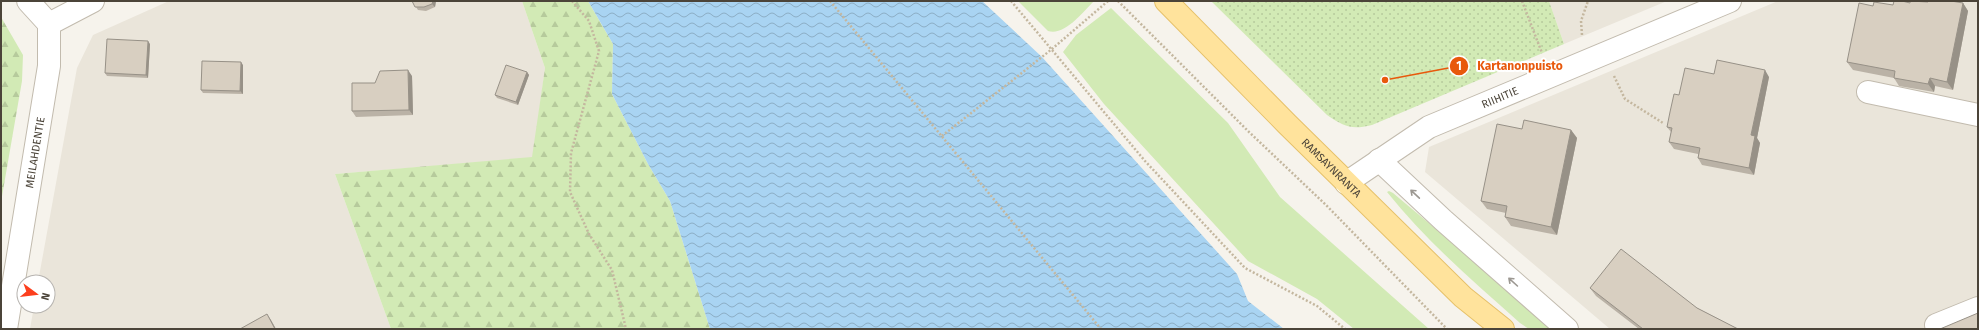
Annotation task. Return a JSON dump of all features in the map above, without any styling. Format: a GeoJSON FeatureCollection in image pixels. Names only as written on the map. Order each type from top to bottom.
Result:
{"type":"FeatureCollection","features":[{"type":"Feature","properties":{"kind":"main road","name":"RAMSAYNRANTA"},"geometry":{"type":"LineString","coordinates":[[1166,1],[1346,183],[1463,297],[1503,329]]}},
{"type":"Feature","properties":{"kind":"street"},"geometry":{"type":"LineString","coordinates":[[28,1],[49,24],[93,1]]}},
{"type":"Feature","properties":{"kind":"street","name":"RIIHITIE"},"geometry":{"type":"LineString","coordinates":[[1346,183],[1429,127],[1730,1]]}},
{"type":"Feature","properties":{"kind":"street","name":"MEILAHDENTIE"},"geometry":{"type":"LineString","coordinates":[[6,329],[49,66],[49,24]]}},
{"type":"Feature","properties":{"kind":"street"},"geometry":{"type":"LineString","coordinates":[[1868,92],[1978,115]]}},
{"type":"Feature","properties":{"kind":"street"},"geometry":{"type":"LineString","coordinates":[[1379,160],[1443,220],[1567,329]]}},
{"type":"Feature","properties":{"kind":"street"},"geometry":{"type":"LineString","coordinates":[[1936,325],[1978,308]]}},
{"type":"Feature","properties":{"kind":"path"},"geometry":{"type":"LineString","coordinates":[[572,1],[589,21],[599,51],[571,153],[570,192],[588,234],[612,270],[626,329]]}},
{"type":"Feature","properties":{"kind":"path"},"geometry":{"type":"LineString","coordinates":[[830,1],[1101,329]]}},
{"type":"Feature","properties":{"kind":"path"},"geometry":{"type":"LineString","coordinates":[[1011,1],[1145,161],[1245,268],[1317,306],[1345,329]]}},
{"type":"Feature","properties":{"kind":"path"},"geometry":{"type":"LineString","coordinates":[[942,136],[1052,49],[1108,1]]}},
{"type":"Feature","properties":{"kind":"path"},"geometry":{"type":"LineString","coordinates":[[1118,1],[1248,131],[1326,204],[1447,329]]}},
{"type":"Feature","properties":{"kind":"path"},"geometry":{"type":"LineString","coordinates":[[1522,1],[1551,76]]}},
{"type":"Feature","properties":{"kind":"path"},"geometry":{"type":"LineString","coordinates":[[1588,1],[1581,21],[1583,42],[1597,57],[1625,99],[1663,123]]}},
{"type":"Feature","properties":{"kind":"shaded area"},"geometry":{"type":"Polygon","coordinates":[[[169,1],[522,1],[545,68],[533,158],[335,174],[391,329],[30,329],[33,314],[56,314],[56,274],[39,274],[77,68],[93,35],[169,1]]]}},
{"type":"Feature","properties":{"kind":"shaded area"},"geometry":{"type":"Polygon","coordinates":[[[1549,1],[1667,1],[1564,44],[1549,1]]]}},
{"type":"Feature","properties":{"kind":"shaded area"},"geometry":{"type":"Polygon","coordinates":[[[1778,1],[1978,1],[1978,329],[1610,329],[1425,172],[1429,147],[1778,1]]]}},
{"type":"Feature","properties":{"kind":"green space"},"geometry":{"type":"Polygon","coordinates":[[[522,1],[588,1],[613,44],[612,94],[648,164],[670,201],[710,329],[391,329],[335,174],[532,157],[545,68],[522,1]]]}},
{"type":"Feature","properties":{"kind":"green space"},"geometry":{"type":"Polygon","coordinates":[[[1018,1],[1094,1],[1067,27],[1054,32],[1048,31],[1018,1]]]}},
{"type":"Feature","properties":{"kind":"green space"},"geometry":{"type":"Polygon","coordinates":[[[1211,1],[1549,1],[1564,44],[1372,125],[1353,127],[1344,125],[1327,115],[1211,1]]]}},
{"type":"Feature","properties":{"kind":"green space"},"geometry":{"type":"Polygon","coordinates":[[[1111,8],[1228,123],[1280,197],[1429,329],[1354,329],[1317,299],[1248,261],[1104,104],[1063,52],[1076,35],[1111,8]]]}},
{"type":"Feature","properties":{"kind":"green space"},"geometry":{"type":"Polygon","coordinates":[[[1,17],[23,55],[22,81],[1,202],[1,17]]]}},
{"type":"Feature","properties":{"kind":"green space"},"geometry":{"type":"Polygon","coordinates":[[[1389,191],[1555,329],[1529,329],[1520,323],[1434,244],[1402,210],[1387,192],[1389,191]]]}},
{"type":"Feature","properties":{"kind":"water"},"geometry":{"type":"Polygon","coordinates":[[[588,1],[982,1],[1042,57],[1237,274],[1248,301],[1284,329],[710,329],[670,201],[648,164],[612,94],[613,44],[588,1]]]}},
{"type":"Feature","properties":{"kind":"building"},"geometry":{"type":"Polygon","coordinates":[[[412,1],[433,1],[432,4],[424,7],[415,7],[412,1]]]}},
{"type":"Feature","properties":{"kind":"building"},"geometry":{"type":"Polygon","coordinates":[[[1894,1],[1910,3],[1910,1],[1951,1],[1963,3],[1947,82],[1930,78],[1928,84],[1894,78],[1895,71],[1847,62],[1859,3],[1873,6],[1874,2],[1893,5],[1894,1]]]}},
{"type":"Feature","properties":{"kind":"building"},"geometry":{"type":"Polygon","coordinates":[[[107,39],[148,41],[146,75],[105,73],[107,39]]]}},
{"type":"Feature","properties":{"kind":"building"},"geometry":{"type":"Polygon","coordinates":[[[1717,60],[1765,70],[1751,135],[1755,136],[1749,168],[1698,158],[1700,148],[1669,142],[1672,128],[1667,127],[1670,112],[1674,94],[1679,95],[1685,68],[1714,74],[1717,60]]]}},
{"type":"Feature","properties":{"kind":"building"},"geometry":{"type":"Polygon","coordinates":[[[202,61],[241,62],[240,91],[201,90],[202,61]]]}},
{"type":"Feature","properties":{"kind":"building"},"geometry":{"type":"Polygon","coordinates":[[[506,65],[527,72],[516,102],[495,95],[506,65]]]}},
{"type":"Feature","properties":{"kind":"building"},"geometry":{"type":"Polygon","coordinates":[[[408,70],[409,110],[352,111],[352,83],[375,83],[380,71],[408,70]]]}},
{"type":"Feature","properties":{"kind":"building"},"geometry":{"type":"Polygon","coordinates":[[[1524,120],[1571,130],[1551,227],[1505,217],[1507,206],[1481,201],[1497,124],[1522,129],[1524,120]]]}},
{"type":"Feature","properties":{"kind":"building"},"geometry":{"type":"Polygon","coordinates":[[[1621,249],[1697,308],[1738,329],[1643,329],[1590,288],[1621,249]]]}},
{"type":"Feature","properties":{"kind":"building"},"geometry":{"type":"Polygon","coordinates":[[[1978,313],[1978,329],[1940,329],[1978,313]]]}},
{"type":"Feature","properties":{"kind":"building"},"geometry":{"type":"Polygon","coordinates":[[[267,314],[275,329],[240,329],[267,314]]]}},
{"type":"Feature","properties":{"kind":"place","name":"Kartanonpuisto"},"geometry":{"type":"Point","coordinates":[1385,80]}}]}
